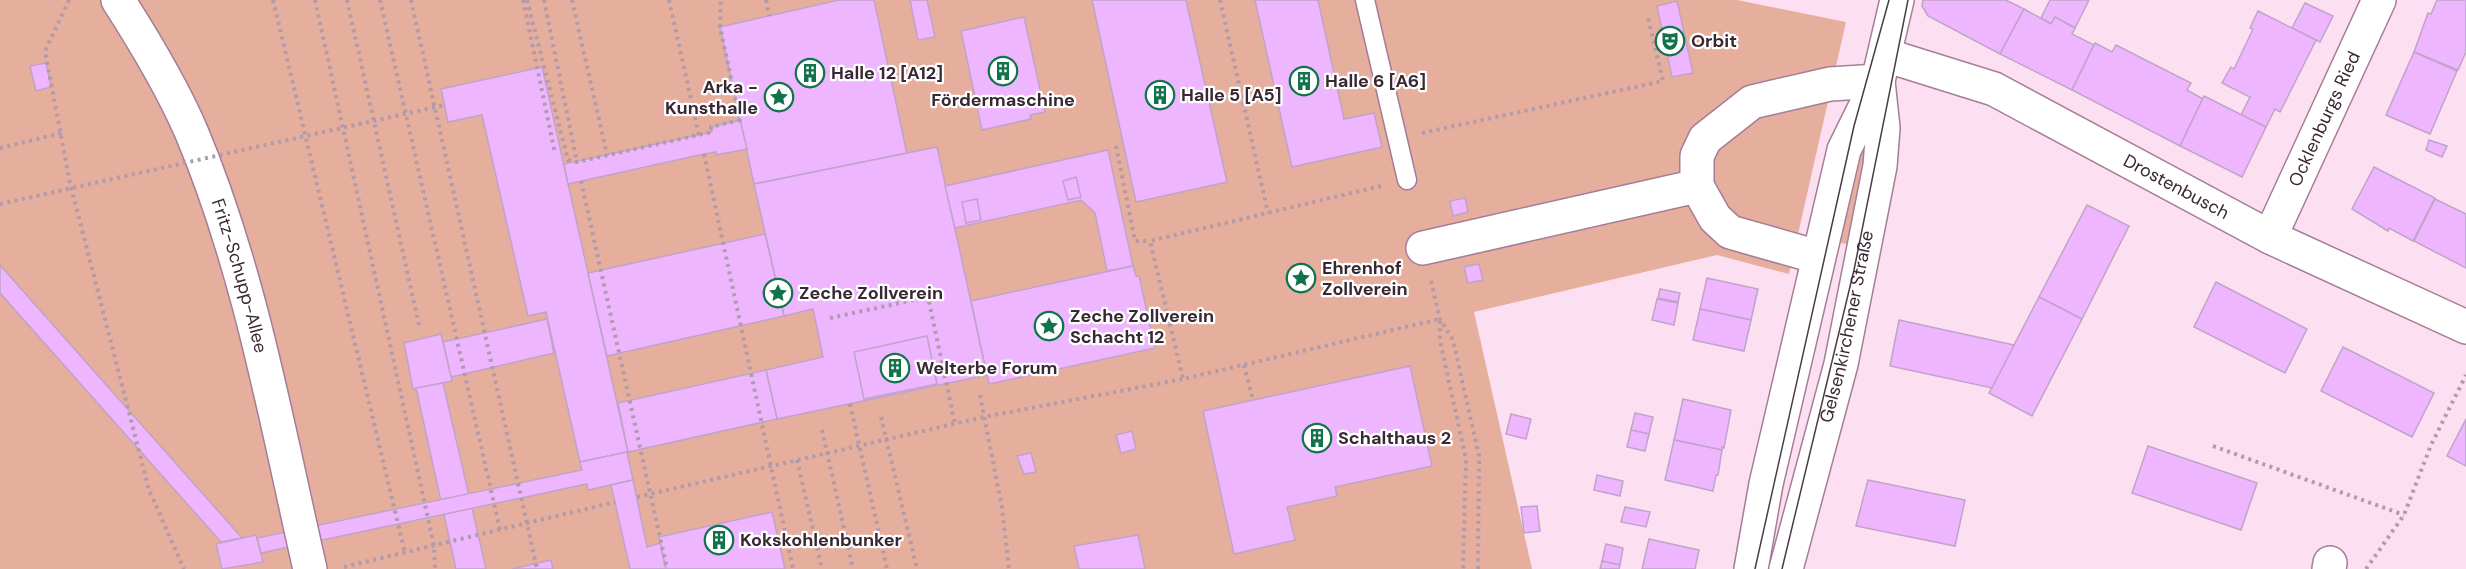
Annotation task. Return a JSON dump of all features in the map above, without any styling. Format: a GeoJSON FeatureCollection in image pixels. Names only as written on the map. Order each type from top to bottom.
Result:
{"type":"FeatureCollection","features":[{"type":"Feature","properties":{"kind":"street","name":"Fritz-Schupp-Allee"},"geometry":{"type":"LineString","coordinates":[[118,0],[177,102],[190,129],[219,207],[326,568]]}},
{"type":"Feature","properties":{"kind":"street","name":"Gelsenkirchener Straße"},"geometry":{"type":"LineString","coordinates":[[1750,569],[1766,484],[1844,150],[1881,68],[1897,0]]}},
{"type":"Feature","properties":{"kind":"street","name":"Ocklenburgs Ried"},"geometry":{"type":"LineString","coordinates":[[2270,237],[2379,0]]}},
{"type":"Feature","properties":{"kind":"street","name":"Gelsenkirchener Straße"},"geometry":{"type":"LineString","coordinates":[[1786,569],[1841,364],[1879,175],[1883,128],[1881,68]]}},
{"type":"Feature","properties":{"kind":"street"},"geometry":{"type":"LineString","coordinates":[[1818,257],[1730,232],[1715,218],[1697,186],[1697,156],[1705,140],[1752,102],[1830,84],[1881,68]]}},
{"type":"Feature","properties":{"kind":"street","name":"Drostenbusch"},"geometry":{"type":"LineString","coordinates":[[1881,68],[1994,89],[2270,237],[2466,327]]}},
{"type":"Feature","properties":{"kind":"street"},"geometry":{"type":"LineString","coordinates":[[1423,249],[1697,186]]}},
{"type":"Feature","properties":{"kind":"lane"},"geometry":{"type":"LineString","coordinates":[[1365,0],[1407,180]]}},
{"type":"Feature","properties":{"kind":"path"},"geometry":{"type":"LineString","coordinates":[[69,0],[45,51],[70,183],[149,490],[184,569]]}},
{"type":"Feature","properties":{"kind":"path"},"geometry":{"type":"LineString","coordinates":[[273,0],[405,553]]}},
{"type":"Feature","properties":{"kind":"path"},"geometry":{"type":"LineString","coordinates":[[315,0],[435,546],[435,569]]}},
{"type":"Feature","properties":{"kind":"path"},"geometry":{"type":"LineString","coordinates":[[347,0],[419,325]]}},
{"type":"Feature","properties":{"kind":"path"},"geometry":{"type":"LineString","coordinates":[[380,0],[500,530]]}},
{"type":"Feature","properties":{"kind":"path"},"geometry":{"type":"LineString","coordinates":[[411,0],[537,569]]}},
{"type":"Feature","properties":{"kind":"path"},"geometry":{"type":"LineString","coordinates":[[525,0],[555,153]]}},
{"type":"Feature","properties":{"kind":"path"},"geometry":{"type":"LineString","coordinates":[[525,0],[568,160],[577,162],[712,132],[711,127],[740,120],[720,27],[721,0]]}},
{"type":"Feature","properties":{"kind":"path"},"geometry":{"type":"LineString","coordinates":[[544,0],[577,162]]}},
{"type":"Feature","properties":{"kind":"path"},"geometry":{"type":"LineString","coordinates":[[572,0],[607,155]]}},
{"type":"Feature","properties":{"kind":"path"},"geometry":{"type":"LineString","coordinates":[[669,0],[699,135]]}},
{"type":"Feature","properties":{"kind":"path"},"geometry":{"type":"LineString","coordinates":[[766,0],[769,16]]}},
{"type":"Feature","properties":{"kind":"path"},"geometry":{"type":"LineString","coordinates":[[1221,0],[1268,213]]}},
{"type":"Feature","properties":{"kind":"path"},"geometry":{"type":"LineString","coordinates":[[1451,127],[1663,81],[1648,18]]}},
{"type":"Feature","properties":{"kind":"path"},"geometry":{"type":"LineString","coordinates":[[0,204],[445,105]]}},
{"type":"Feature","properties":{"kind":"path"},"geometry":{"type":"LineString","coordinates":[[0,148],[62,133]]}},
{"type":"Feature","properties":{"kind":"path"},"geometry":{"type":"LineString","coordinates":[[1116,146],[1135,241],[1150,241],[1407,180]]}},
{"type":"Feature","properties":{"kind":"path"},"geometry":{"type":"LineString","coordinates":[[704,154],[793,569]]}},
{"type":"Feature","properties":{"kind":"path"},"geometry":{"type":"LineString","coordinates":[[581,181],[667,569]]}},
{"type":"Feature","properties":{"kind":"path"},"geometry":{"type":"LineString","coordinates":[[1150,241],[1183,379]]}},
{"type":"Feature","properties":{"kind":"path"},"geometry":{"type":"LineString","coordinates":[[831,318],[928,297],[955,424]]}},
{"type":"Feature","properties":{"kind":"path"},"geometry":{"type":"LineString","coordinates":[[637,497],[984,417],[1183,379],[1440,319],[1440,341],[1466,459],[1463,569]]}},
{"type":"Feature","properties":{"kind":"path"},"geometry":{"type":"LineString","coordinates":[[1453,340],[1479,456],[1478,569]]}},
{"type":"Feature","properties":{"kind":"path"},"geometry":{"type":"LineString","coordinates":[[1244,365],[1253,400]]}},
{"type":"Feature","properties":{"kind":"path"},"geometry":{"type":"LineString","coordinates":[[2366,569],[2404,515],[2431,445],[2466,375]]}},
{"type":"Feature","properties":{"kind":"path"},"geometry":{"type":"LineString","coordinates":[[980,395],[1002,508],[1009,569]]}},
{"type":"Feature","properties":{"kind":"path"},"geometry":{"type":"LineString","coordinates":[[850,404],[887,569]]}},
{"type":"Feature","properties":{"kind":"path"},"geometry":{"type":"LineString","coordinates":[[881,417],[917,569]]}},
{"type":"Feature","properties":{"kind":"path"},"geometry":{"type":"LineString","coordinates":[[822,430],[853,569]]}},
{"type":"Feature","properties":{"kind":"path"},"geometry":{"type":"LineString","coordinates":[[2213,446],[2404,515]]}},
{"type":"Feature","properties":{"kind":"path"},"geometry":{"type":"LineString","coordinates":[[797,460],[822,569]]}},
{"type":"Feature","properties":{"kind":"path"},"geometry":{"type":"LineString","coordinates":[[326,568],[405,553],[615,502]]}},
{"type":"Feature","properties":{"kind":"shaded area","name":"Zeche Zollverein"},"geometry":{"type":"Polygon","coordinates":[[[0,0],[1737,0],[1846,22],[1789,274],[1717,255],[1474,312],[1532,569],[0,569],[0,0]]]}},
{"type":"Feature","properties":{"kind":"shaded area"},"geometry":{"type":"Polygon","coordinates":[[[1862,129],[1872,131],[1851,245],[1837,242],[1862,129]]]}},
{"type":"Feature","properties":{"kind":"building","name":"Halle 12 [A12]"},"geometry":{"type":"Polygon","coordinates":[[[839,0],[874,0],[907,154],[754,184],[720,27],[839,0]]]}},
{"type":"Feature","properties":{"kind":"building"},"geometry":{"type":"Polygon","coordinates":[[[910,0],[927,0],[935,37],[918,40],[910,0]]]}},
{"type":"Feature","properties":{"kind":"building","name":"Halle 5 [A5]"},"geometry":{"type":"Polygon","coordinates":[[[1092,0],[1186,0],[1227,182],[1136,202],[1092,0]]]}},
{"type":"Feature","properties":{"kind":"building","name":"Halle 6 [A6]"},"geometry":{"type":"Polygon","coordinates":[[[1255,0],[1318,0],[1344,119],[1374,113],[1382,147],[1292,167],[1255,0]]]}},
{"type":"Feature","properties":{"kind":"building"},"geometry":{"type":"Polygon","coordinates":[[[1923,0],[2006,0],[2024,9],[2000,54],[1928,16],[1922,6],[1923,0]]]}},
{"type":"Feature","properties":{"kind":"building"},"geometry":{"type":"Polygon","coordinates":[[[2050,0],[2089,0],[2075,28],[2055,17],[2051,24],[2041,18],[2050,0]]]}},
{"type":"Feature","properties":{"kind":"building"},"geometry":{"type":"Polygon","coordinates":[[[2437,0],[2466,0],[2466,52],[2458,70],[2414,52],[2428,13],[2431,14],[2437,0]]]}},
{"type":"Feature","properties":{"kind":"building"},"geometry":{"type":"Polygon","coordinates":[[[1677,1],[1693,73],[1672,77],[1657,6],[1677,1]]]}},
{"type":"Feature","properties":{"kind":"building"},"geometry":{"type":"Polygon","coordinates":[[[2305,3],[2333,16],[2320,42],[2292,28],[2305,3]]]}},
{"type":"Feature","properties":{"kind":"building"},"geometry":{"type":"Polygon","coordinates":[[[2024,9],[2051,24],[2055,17],[2075,28],[2072,34],[2094,45],[2072,90],[2000,54],[2024,9]]]}},
{"type":"Feature","properties":{"kind":"building"},"geometry":{"type":"Polygon","coordinates":[[[2258,11],[2316,40],[2280,112],[2275,109],[2266,127],[2241,115],[2250,97],[2222,83],[2231,67],[2234,69],[2253,29],[2250,28],[2258,11]]]}},
{"type":"Feature","properties":{"kind":"building","name":"Fördermaschine"},"geometry":{"type":"Polygon","coordinates":[[[1024,17],[1045,112],[1030,115],[1031,119],[982,130],[961,31],[1024,17]]]}},
{"type":"Feature","properties":{"kind":"building"},"geometry":{"type":"Polygon","coordinates":[[[2095,43],[2112,52],[2116,45],[2191,83],[2187,90],[2203,99],[2180,146],[2072,90],[2095,43]]]}},
{"type":"Feature","properties":{"kind":"building"},"geometry":{"type":"Polygon","coordinates":[[[2414,52],[2457,71],[2430,134],[2386,115],[2414,52]]]}},
{"type":"Feature","properties":{"kind":"building"},"geometry":{"type":"Polygon","coordinates":[[[46,63],[51,87],[36,91],[30,66],[46,63]]]}},
{"type":"Feature","properties":{"kind":"building"},"geometry":{"type":"Polygon","coordinates":[[[542,67],[628,452],[580,462],[546,312],[528,316],[482,115],[448,122],[441,89],[542,67]]]}},
{"type":"Feature","properties":{"kind":"building"},"geometry":{"type":"Polygon","coordinates":[[[2204,96],[2266,127],[2242,177],[2180,146],[2204,96]]]}},
{"type":"Feature","properties":{"kind":"building"},"geometry":{"type":"Polygon","coordinates":[[[740,120],[747,149],[716,155],[716,152],[704,154],[568,184],[564,164],[712,132],[711,127],[740,120]]]}},
{"type":"Feature","properties":{"kind":"building"},"geometry":{"type":"Polygon","coordinates":[[[2429,140],[2447,146],[2442,157],[2426,150],[2429,140]]]}},
{"type":"Feature","properties":{"kind":"building"},"geometry":{"type":"Polygon","coordinates":[[[937,147],[987,375],[777,419],[766,370],[823,357],[813,309],[784,316],[754,184],[937,147]]]}},
{"type":"Feature","properties":{"kind":"building"},"geometry":{"type":"Polygon","coordinates":[[[1108,150],[1133,266],[1107,271],[1095,213],[1081,200],[955,228],[945,186],[1108,150]]]}},
{"type":"Feature","properties":{"kind":"building"},"geometry":{"type":"Polygon","coordinates":[[[2374,167],[2435,198],[2413,241],[2389,228],[2388,231],[2352,209],[2374,167]]]}},
{"type":"Feature","properties":{"kind":"building"},"geometry":{"type":"Polygon","coordinates":[[[1076,177],[1081,197],[1068,200],[1063,181],[1076,177]]]}},
{"type":"Feature","properties":{"kind":"building"},"geometry":{"type":"Polygon","coordinates":[[[1465,198],[1468,212],[1453,216],[1450,201],[1465,198]]]}},
{"type":"Feature","properties":{"kind":"building"},"geometry":{"type":"Polygon","coordinates":[[[977,199],[981,220],[966,223],[962,202],[977,199]]]}},
{"type":"Feature","properties":{"kind":"building"},"geometry":{"type":"Polygon","coordinates":[[[2435,199],[2466,214],[2466,268],[2414,241],[2435,199]]]}},
{"type":"Feature","properties":{"kind":"building"},"geometry":{"type":"Polygon","coordinates":[[[2087,205],[2129,226],[2082,319],[2039,297],[2087,205]]]}},
{"type":"Feature","properties":{"kind":"building"},"geometry":{"type":"Polygon","coordinates":[[[765,234],[784,316],[607,356],[588,273],[765,234]]]}},
{"type":"Feature","properties":{"kind":"building"},"geometry":{"type":"Polygon","coordinates":[[[1479,264],[1483,280],[1468,283],[1464,267],[1479,264]]]}},
{"type":"Feature","properties":{"kind":"building"},"geometry":{"type":"Polygon","coordinates":[[[0,265],[242,538],[221,542],[0,293],[0,265]]]}},
{"type":"Feature","properties":{"kind":"building"},"geometry":{"type":"Polygon","coordinates":[[[1133,266],[1136,276],[1139,276],[1155,348],[989,384],[971,301],[1133,266]]]}},
{"type":"Feature","properties":{"kind":"building"},"geometry":{"type":"Polygon","coordinates":[[[1707,278],[1758,289],[1751,320],[1700,309],[1707,278]]]}},
{"type":"Feature","properties":{"kind":"building"},"geometry":{"type":"Polygon","coordinates":[[[2216,282],[2307,329],[2285,373],[2194,327],[2216,282]]]}},
{"type":"Feature","properties":{"kind":"building"},"geometry":{"type":"Polygon","coordinates":[[[1660,289],[1680,293],[1678,302],[1658,298],[1660,289]]]}},
{"type":"Feature","properties":{"kind":"building"},"geometry":{"type":"Polygon","coordinates":[[[2039,297],[2082,319],[2032,416],[1989,393],[2039,297]]]}},
{"type":"Feature","properties":{"kind":"building"},"geometry":{"type":"Polygon","coordinates":[[[1657,299],[1678,303],[1674,325],[1652,320],[1657,299]]]}},
{"type":"Feature","properties":{"kind":"building"},"geometry":{"type":"Polygon","coordinates":[[[1700,309],[1751,320],[1744,351],[1693,340],[1700,309]]]}},
{"type":"Feature","properties":{"kind":"building"},"geometry":{"type":"Polygon","coordinates":[[[547,319],[554,353],[451,377],[443,342],[547,319]]]}},
{"type":"Feature","properties":{"kind":"building"},"geometry":{"type":"Polygon","coordinates":[[[1899,320],[2014,345],[1992,388],[1890,366],[1899,320]]]}},
{"type":"Feature","properties":{"kind":"building"},"geometry":{"type":"Polygon","coordinates":[[[441,334],[452,381],[413,389],[404,343],[441,334]]]}},
{"type":"Feature","properties":{"kind":"building","name":"Welterbe Forum"},"geometry":{"type":"Polygon","coordinates":[[[927,336],[937,384],[864,399],[854,352],[927,336]]]}},
{"type":"Feature","properties":{"kind":"building"},"geometry":{"type":"Polygon","coordinates":[[[2343,347],[2434,393],[2412,437],[2321,391],[2343,347]]]}},
{"type":"Feature","properties":{"kind":"building","name":"Schalthaus 2"},"geometry":{"type":"Polygon","coordinates":[[[1410,366],[1432,466],[1335,487],[1337,496],[1287,507],[1295,540],[1234,554],[1203,411],[1410,366]]]}},
{"type":"Feature","properties":{"kind":"building"},"geometry":{"type":"Polygon","coordinates":[[[766,370],[777,419],[628,452],[618,403],[766,370]]]}},
{"type":"Feature","properties":{"kind":"building"},"geometry":{"type":"Polygon","coordinates":[[[443,383],[486,569],[456,569],[416,388],[443,383]]]}},
{"type":"Feature","properties":{"kind":"building"},"geometry":{"type":"Polygon","coordinates":[[[1683,399],[1731,410],[1722,450],[1674,440],[1683,399]]]}},
{"type":"Feature","properties":{"kind":"building"},"geometry":{"type":"Polygon","coordinates":[[[1635,413],[1653,417],[1649,434],[1631,430],[1635,413]]]}},
{"type":"Feature","properties":{"kind":"building"},"geometry":{"type":"Polygon","coordinates":[[[1511,414],[1531,419],[1526,439],[1506,434],[1511,414]]]}},
{"type":"Feature","properties":{"kind":"building"},"geometry":{"type":"Polygon","coordinates":[[[2466,419],[2466,466],[2447,456],[2466,419]]]}},
{"type":"Feature","properties":{"kind":"building"},"geometry":{"type":"Polygon","coordinates":[[[1631,430],[1649,434],[1645,451],[1627,447],[1631,430]]]}},
{"type":"Feature","properties":{"kind":"building"},"geometry":{"type":"Polygon","coordinates":[[[1132,431],[1136,449],[1121,453],[1116,435],[1132,431]]]}},
{"type":"Feature","properties":{"kind":"building"},"geometry":{"type":"Polygon","coordinates":[[[1674,440],[1722,450],[1713,491],[1665,480],[1674,440]]]}},
{"type":"Feature","properties":{"kind":"building"},"geometry":{"type":"Polygon","coordinates":[[[2148,446],[2257,483],[2241,530],[2132,493],[2148,446]]]}},
{"type":"Feature","properties":{"kind":"building"},"geometry":{"type":"Polygon","coordinates":[[[627,452],[633,480],[588,490],[587,484],[261,553],[257,538],[582,470],[580,462],[627,452]]]}},
{"type":"Feature","properties":{"kind":"building"},"geometry":{"type":"Polygon","coordinates":[[[1031,453],[1036,472],[1024,474],[1017,456],[1031,453]]]}},
{"type":"Feature","properties":{"kind":"building"},"geometry":{"type":"Polygon","coordinates":[[[1597,475],[1623,481],[1620,496],[1594,490],[1597,475]]]}},
{"type":"Feature","properties":{"kind":"building"},"geometry":{"type":"Polygon","coordinates":[[[633,480],[647,547],[660,543],[666,569],[630,569],[611,485],[633,480]]]}},
{"type":"Feature","properties":{"kind":"building"},"geometry":{"type":"Polygon","coordinates":[[[1868,480],[1965,500],[1955,546],[1856,526],[1868,480]]]}},
{"type":"Feature","properties":{"kind":"building"},"geometry":{"type":"Polygon","coordinates":[[[1537,506],[1540,531],[1524,533],[1521,507],[1537,506]]]}},
{"type":"Feature","properties":{"kind":"building"},"geometry":{"type":"Polygon","coordinates":[[[1625,507],[1650,512],[1646,527],[1621,522],[1625,507]]]}},
{"type":"Feature","properties":{"kind":"building","name":"Kokskohlenbunker"},"geometry":{"type":"Polygon","coordinates":[[[772,512],[785,569],[666,569],[659,537],[772,512]]]}},
{"type":"Feature","properties":{"kind":"building"},"geometry":{"type":"Polygon","coordinates":[[[256,535],[263,562],[222,569],[216,544],[256,535]]]}},
{"type":"Feature","properties":{"kind":"building"},"geometry":{"type":"Polygon","coordinates":[[[1138,535],[1145,569],[1079,569],[1074,546],[1138,535]]]}},
{"type":"Feature","properties":{"kind":"building"},"geometry":{"type":"Polygon","coordinates":[[[1649,539],[1699,550],[1695,569],[1642,569],[1649,539]]]}},
{"type":"Feature","properties":{"kind":"building"},"geometry":{"type":"Polygon","coordinates":[[[1606,544],[1623,548],[1620,565],[1602,561],[1606,544]]]}},
{"type":"Feature","properties":{"kind":"building"},"geometry":{"type":"Polygon","coordinates":[[[551,560],[553,569],[512,569],[551,560]]]}},
{"type":"Feature","properties":{"kind":"building"},"geometry":{"type":"Polygon","coordinates":[[[1602,561],[1620,565],[1619,569],[1600,569],[1602,561]]]}},
{"type":"Feature","properties":{"kind":"tram line"},"geometry":{"type":"LineString","coordinates":[[1755,569],[1854,126],[1889,0]]}},
{"type":"Feature","properties":{"kind":"tram line"},"geometry":{"type":"LineString","coordinates":[[1782,569],[1854,270],[1908,0]]}},
{"type":"Feature","properties":{"kind":"place","name":"Orbit"},"geometry":{"type":"Point","coordinates":[1670,41]}},
{"type":"Feature","properties":{"kind":"place","name":"Fördermaschine"},"geometry":{"type":"Point","coordinates":[1003,71]}},
{"type":"Feature","properties":{"kind":"place","name":"Halle 12 [A12]"},"geometry":{"type":"Point","coordinates":[810,73]}},
{"type":"Feature","properties":{"kind":"place","name":"Halle 6 [A6]"},"geometry":{"type":"Point","coordinates":[1304,81]}},
{"type":"Feature","properties":{"kind":"place","name":"Halle 5 [A5]"},"geometry":{"type":"Point","coordinates":[1160,95]}},
{"type":"Feature","properties":{"kind":"place","name":"Arka - Kunsthalle"},"geometry":{"type":"Point","coordinates":[779,97]}},
{"type":"Feature","properties":{"kind":"place","name":"Ehrenhof Zollverein"},"geometry":{"type":"Point","coordinates":[1301,278]}},
{"type":"Feature","properties":{"kind":"place","name":"Zeche Zollverein"},"geometry":{"type":"Point","coordinates":[778,293]}},
{"type":"Feature","properties":{"kind":"place","name":"Zeche Zollverein Schacht 12"},"geometry":{"type":"Point","coordinates":[1049,326]}},
{"type":"Feature","properties":{"kind":"place","name":"Welterbe Forum"},"geometry":{"type":"Point","coordinates":[895,368]}},
{"type":"Feature","properties":{"kind":"place","name":"Schalthaus 2"},"geometry":{"type":"Point","coordinates":[1317,438]}},
{"type":"Feature","properties":{"kind":"place","name":"Kokskohlenbunker"},"geometry":{"type":"Point","coordinates":[719,540]}}]}
